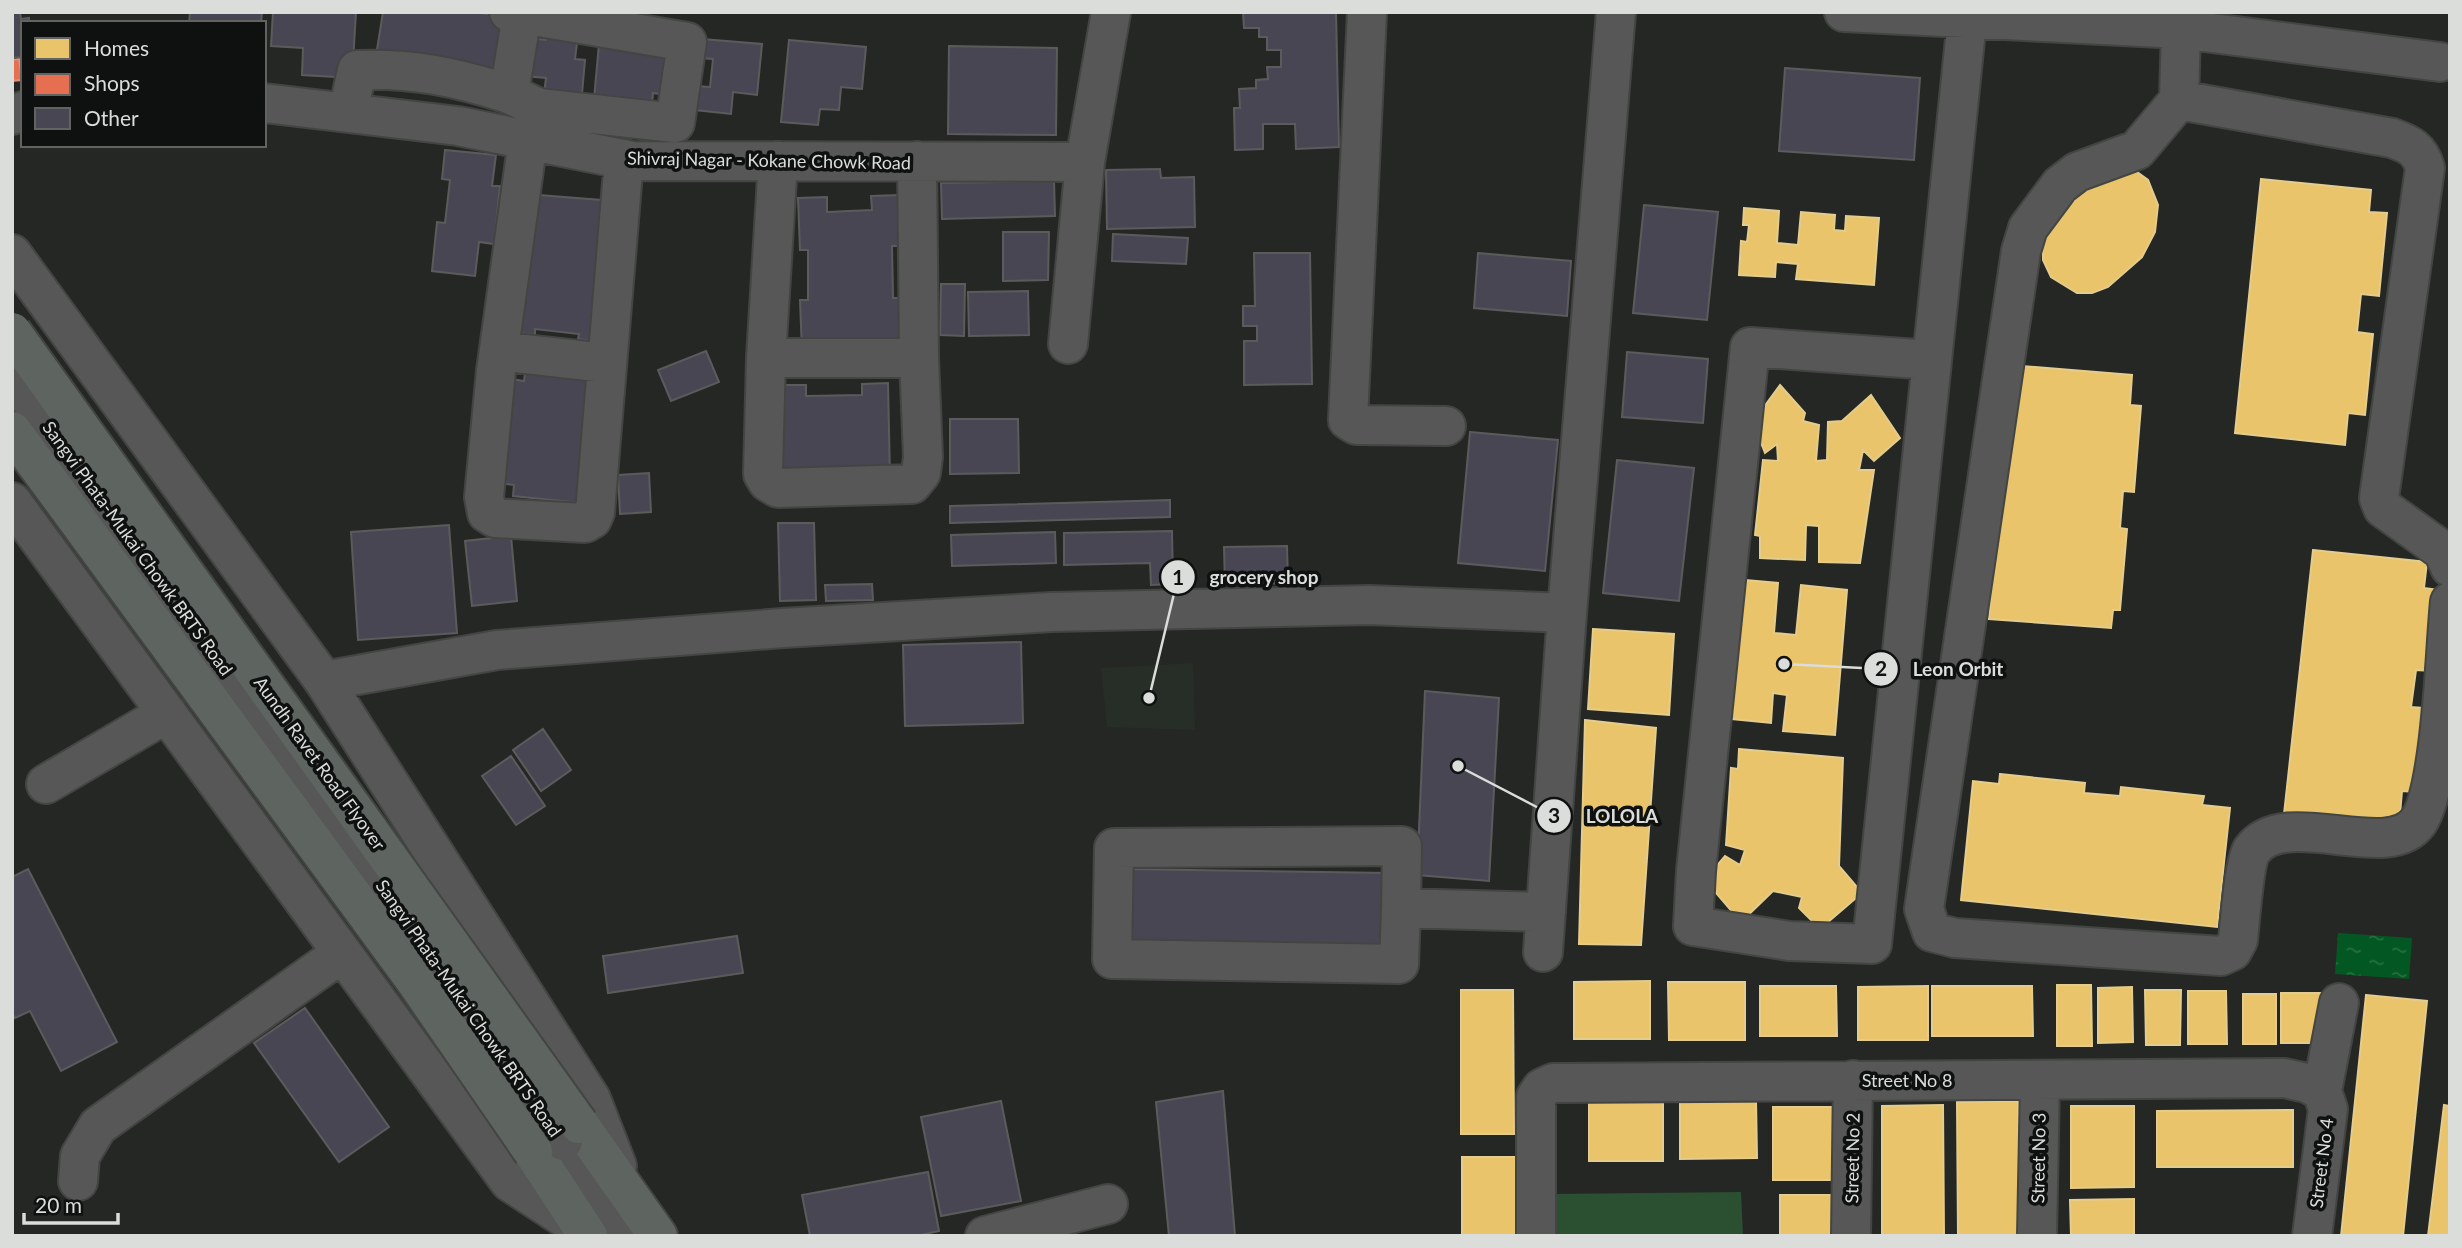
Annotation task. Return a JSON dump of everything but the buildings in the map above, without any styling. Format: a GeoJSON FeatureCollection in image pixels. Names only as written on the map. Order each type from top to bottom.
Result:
{"type":"FeatureCollection","features":[{"type":"Feature","properties":{"kind":"main road","name":"Aundh Ravet Road Flyover"},"geometry":{"type":"LineString","coordinates":[[12,332],[558,1139],[586,1233]]}},
{"type":"Feature","properties":{"kind":"main road","name":"Aundh Ravet Road Flyover"},"geometry":{"type":"LineString","coordinates":[[12,431],[414,979],[558,1139],[628,1193],[657,1236]]}},
{"type":"Feature","properties":{"kind":"street"},"geometry":{"type":"LineString","coordinates":[[1068,344],[1085,162],[1111,12]]}},
{"type":"Feature","properties":{"kind":"street"},"geometry":{"type":"LineString","coordinates":[[1367,12],[1348,420],[1356,425],[1446,426]]}},
{"type":"Feature","properties":{"kind":"street"},"geometry":{"type":"LineString","coordinates":[[1544,951],[1567,613],[1616,12]]}},
{"type":"Feature","properties":{"kind":"street"},"geometry":{"type":"LineString","coordinates":[[1844,12],[1968,20],[2183,21],[2440,62]]}},
{"type":"Feature","properties":{"kind":"street"},"geometry":{"type":"LineString","coordinates":[[348,113],[357,70],[400,68],[429,71],[509,94],[539,108],[675,123],[687,42],[516,13],[509,94]]}},
{"type":"Feature","properties":{"kind":"street"},"geometry":{"type":"LineString","coordinates":[[1931,360],[1750,347],[1696,871],[1693,926],[1788,941],[1872,944],[1968,20]]}},
{"type":"Feature","properties":{"kind":"street"},"geometry":{"type":"LineString","coordinates":[[2183,21],[2179,100],[2137,150],[2077,172],[2060,185],[2028,228],[2021,251],[1924,909],[1932,932],[1955,938],[2221,956],[2232,951],[2238,940],[2251,852],[2263,841],[2280,834],[2332,832],[2363,839],[2395,837],[2417,824],[2432,793],[2450,602]]}},
{"type":"Feature","properties":{"kind":"street"},"geometry":{"type":"LineString","coordinates":[[2179,100],[2392,138],[2417,150],[2422,158],[2425,168],[2379,498],[2383,508],[2443,551],[2450,567]]}},
{"type":"Feature","properties":{"kind":"street","name":"Shivraj Nagar - Kokane Chowk Road"},"geometry":{"type":"LineString","coordinates":[[266,103],[458,127],[624,159],[1085,162]]}},
{"type":"Feature","properties":{"kind":"street"},"geometry":{"type":"LineString","coordinates":[[528,140],[499,351],[484,497],[487,513],[495,518],[585,523],[592,519],[597,504],[624,159]]}},
{"type":"Feature","properties":{"kind":"street"},"geometry":{"type":"LineString","coordinates":[[778,161],[766,358],[763,474],[768,482],[778,488],[912,484],[920,473],[923,457],[917,161]]}},
{"type":"Feature","properties":{"kind":"street"},"geometry":{"type":"LineString","coordinates":[[12,254],[324,681],[591,1099],[628,1193]]}},
{"type":"Feature","properties":{"kind":"street"},"geometry":{"type":"LineString","coordinates":[[499,351],[606,363]]}},
{"type":"Feature","properties":{"kind":"street"},"geometry":{"type":"LineString","coordinates":[[766,358],[919,358]]}},
{"type":"Feature","properties":{"kind":"street"},"geometry":{"type":"LineString","coordinates":[[12,410],[94,369]]}},
{"type":"Feature","properties":{"kind":"street","name":"Sangvi Phata-Mukai Chowk BRTS Road"},"geometry":{"type":"LineString","coordinates":[[12,375],[508,1056],[558,1139],[624,1236]]}},
{"type":"Feature","properties":{"kind":"street"},"geometry":{"type":"LineString","coordinates":[[12,483],[131,417]]}},
{"type":"Feature","properties":{"kind":"street"},"geometry":{"type":"LineString","coordinates":[[12,502],[510,1182],[586,1233]]}},
{"type":"Feature","properties":{"kind":"street"},"geometry":{"type":"LineString","coordinates":[[324,681],[497,650],[1052,612],[1368,605],[1567,613]]}},
{"type":"Feature","properties":{"kind":"street"},"geometry":{"type":"LineString","coordinates":[[46,784],[167,713]]}},
{"type":"Feature","properties":{"kind":"street"},"geometry":{"type":"LineString","coordinates":[[1402,846],[1401,908],[1399,964],[1112,959],[1114,848],[1402,846]]}},
{"type":"Feature","properties":{"kind":"street"},"geometry":{"type":"LineString","coordinates":[[1401,908],[1546,912]]}},
{"type":"Feature","properties":{"kind":"street"},"geometry":{"type":"LineString","coordinates":[[78,1181],[80,1156],[99,1126],[342,953]]}},
{"type":"Feature","properties":{"kind":"street","name":"Street No 4"},"geometry":{"type":"LineString","coordinates":[[2312,1236],[2328,1109],[2322,1091],[2339,1003]]}},
{"type":"Feature","properties":{"kind":"street","name":"Street No 8"},"geometry":{"type":"LineString","coordinates":[[1536,1236],[1536,1097],[1542,1088],[1553,1083],[2284,1078],[2307,1083],[2322,1091]]}},
{"type":"Feature","properties":{"kind":"street","name":"Street No 2"},"geometry":{"type":"LineString","coordinates":[[1851,1236],[1853,1080]]}},
{"type":"Feature","properties":{"kind":"street","name":"Street No 3"},"geometry":{"type":"LineString","coordinates":[[2037,1236],[2040,1081]]}},
{"type":"Feature","properties":{"kind":"street"},"geometry":{"type":"LineString","coordinates":[[985,1236],[1108,1204]]}},
{"type":"Feature","properties":{"kind":"shaded area"},"geometry":{"type":"Polygon","coordinates":[[[1193,663],[1195,730],[1107,727],[1101,668],[1193,663]]]}},
{"type":"Feature","properties":{"kind":"shaded area"},"geometry":{"type":"Polygon","coordinates":[[[1741,1192],[1743,1236],[1552,1236],[1554,1194],[1741,1192]]]}},
{"type":"Feature","properties":{"kind":"water"},"geometry":{"type":"Polygon","coordinates":[[[2338,933],[2412,938],[2409,979],[2335,974],[2338,933]]]}},
{"type":"Feature","properties":{"kind":"place","name":"Leon Orbit"},"geometry":{"type":"Point","coordinates":[1784,664]}},
{"type":"Feature","properties":{"kind":"place","name":"grocery shop"},"geometry":{"type":"Point","coordinates":[1149,698]}},
{"type":"Feature","properties":{"kind":"place","name":"LOLOLA"},"geometry":{"type":"Point","coordinates":[1458,766]}}]}
